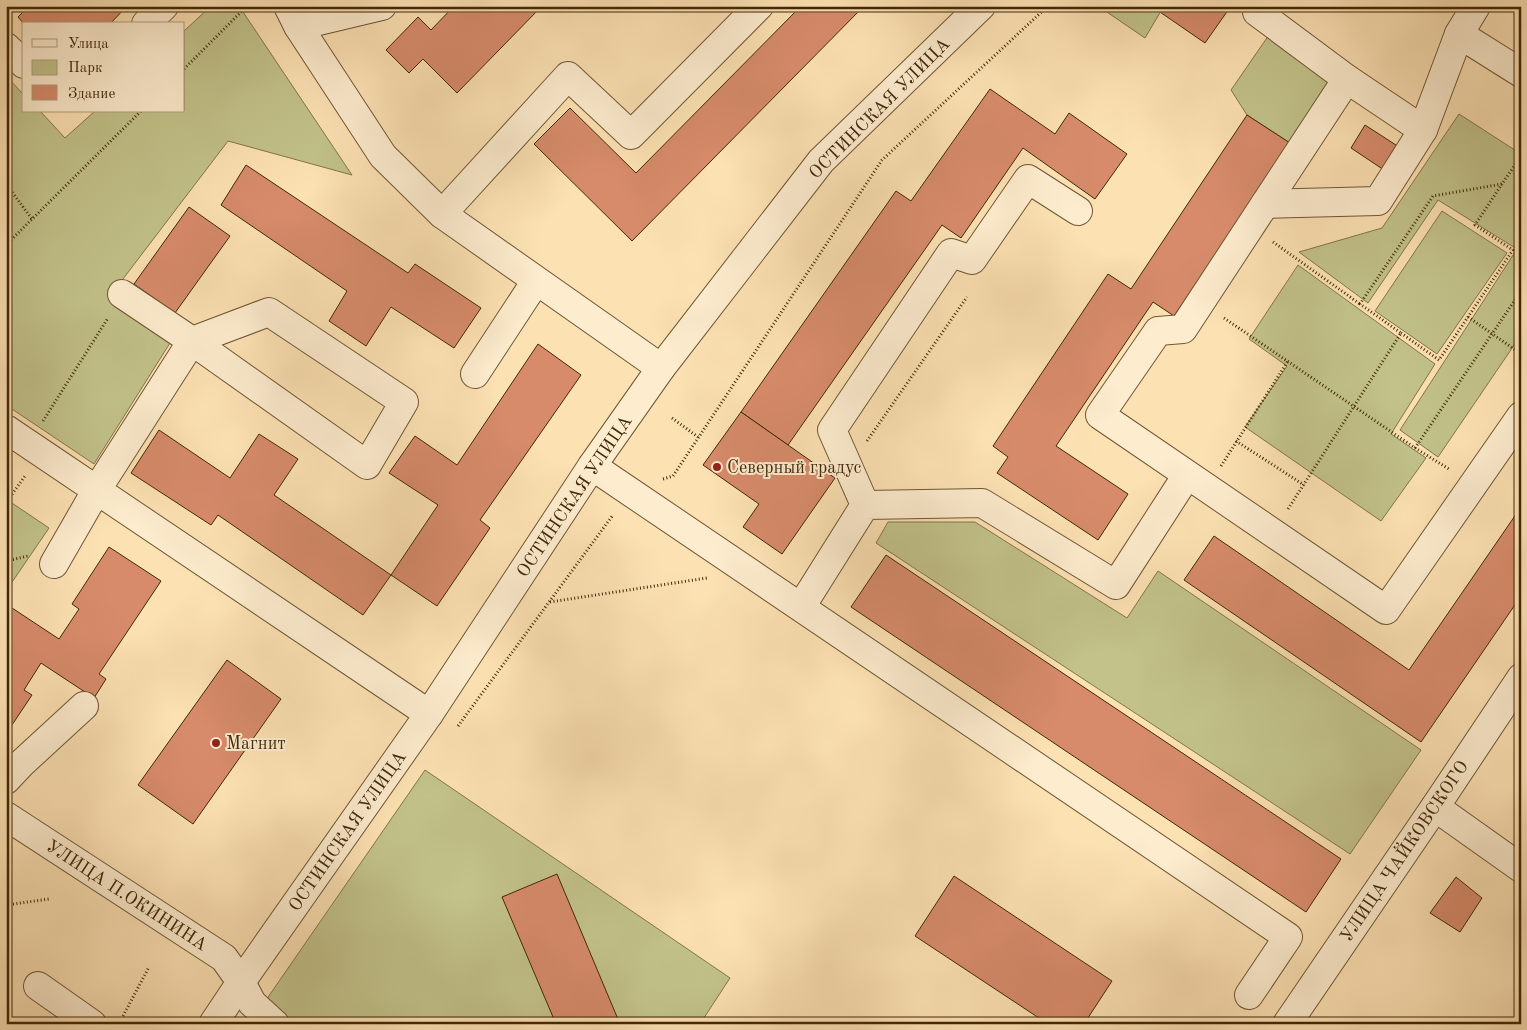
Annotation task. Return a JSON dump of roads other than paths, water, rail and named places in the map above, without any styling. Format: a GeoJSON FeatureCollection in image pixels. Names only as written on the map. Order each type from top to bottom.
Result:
{"type":"FeatureCollection","features":[{"type":"Feature","properties":{"kind":"street"},"geometry":{"type":"LineString","coordinates":[[148,22],[164,6]]}},
{"type":"Feature","properties":{"kind":"street"},"geometry":{"type":"LineString","coordinates":[[382,6],[293,16],[383,156],[442,214],[661,368]]}},
{"type":"Feature","properties":{"kind":"street"},"geometry":{"type":"LineString","coordinates":[[442,214],[568,76],[632,135],[759,6]]}},
{"type":"Feature","properties":{"kind":"street","name":"ОСТИНСКАЯ УЛИЦА"},"geometry":{"type":"LineString","coordinates":[[213,1024],[429,714],[592,466],[661,368],[821,161],[981,6]]}},
{"type":"Feature","properties":{"kind":"street"},"geometry":{"type":"LineString","coordinates":[[1261,6],[1257,12],[1346,79],[1423,130]]}},
{"type":"Feature","properties":{"kind":"street"},"geometry":{"type":"LineString","coordinates":[[1258,215],[1378,201],[1423,130],[1459,34],[1476,6]]}},
{"type":"Feature","properties":{"kind":"street"},"geometry":{"type":"LineString","coordinates":[[1459,34],[1521,73]]}},
{"type":"Feature","properties":{"kind":"street"},"geometry":{"type":"LineString","coordinates":[[6,47],[22,62]]}},
{"type":"Feature","properties":{"kind":"street"},"geometry":{"type":"LineString","coordinates":[[1346,79],[1183,328],[1158,331],[1100,415],[1386,610],[1521,416]]}},
{"type":"Feature","properties":{"kind":"street"},"geometry":{"type":"LineString","coordinates":[[865,505],[832,430],[951,253],[972,260],[1028,179],[1078,211]]}},
{"type":"Feature","properties":{"kind":"street"},"geometry":{"type":"LineString","coordinates":[[475,374],[536,281]]}},
{"type":"Feature","properties":{"kind":"street"},"geometry":{"type":"LineString","coordinates":[[42,560],[96,491],[192,341],[269,312],[404,402],[367,465],[192,341],[117,303]]}},
{"type":"Feature","properties":{"kind":"street"},"geometry":{"type":"LineString","coordinates":[[6,429],[429,714]]}},
{"type":"Feature","properties":{"kind":"street"},"geometry":{"type":"LineString","coordinates":[[592,466],[1288,937],[1249,995]]}},
{"type":"Feature","properties":{"kind":"street"},"geometry":{"type":"LineString","coordinates":[[865,505],[982,503],[1116,585],[1197,481]]}},
{"type":"Feature","properties":{"kind":"street"},"geometry":{"type":"LineString","coordinates":[[802,607],[865,505]]}},
{"type":"Feature","properties":{"kind":"street","name":"УЛИЦА ЧАЙКОВСКОГО"},"geometry":{"type":"LineString","coordinates":[[1287,1024],[1521,678]]}},
{"type":"Feature","properties":{"kind":"street"},"geometry":{"type":"LineString","coordinates":[[6,780],[84,706]]}},
{"type":"Feature","properties":{"kind":"street"},"geometry":{"type":"LineString","coordinates":[[1435,807],[1521,868]]}},
{"type":"Feature","properties":{"kind":"street","name":"УЛИЦА П.ОКИНИНА"},"geometry":{"type":"LineString","coordinates":[[6,816],[224,958],[241,982],[252,1003],[275,1024]]}},
{"type":"Feature","properties":{"kind":"street"},"geometry":{"type":"LineString","coordinates":[[38,986],[92,1024]]}},
{"type":"Feature","properties":{"kind":"place","name":"Северный градус"},"geometry":{"type":"Point","coordinates":[717,467]}},
{"type":"Feature","properties":{"kind":"place","name":"Магнит"},"geometry":{"type":"Point","coordinates":[216,743]}}]}
